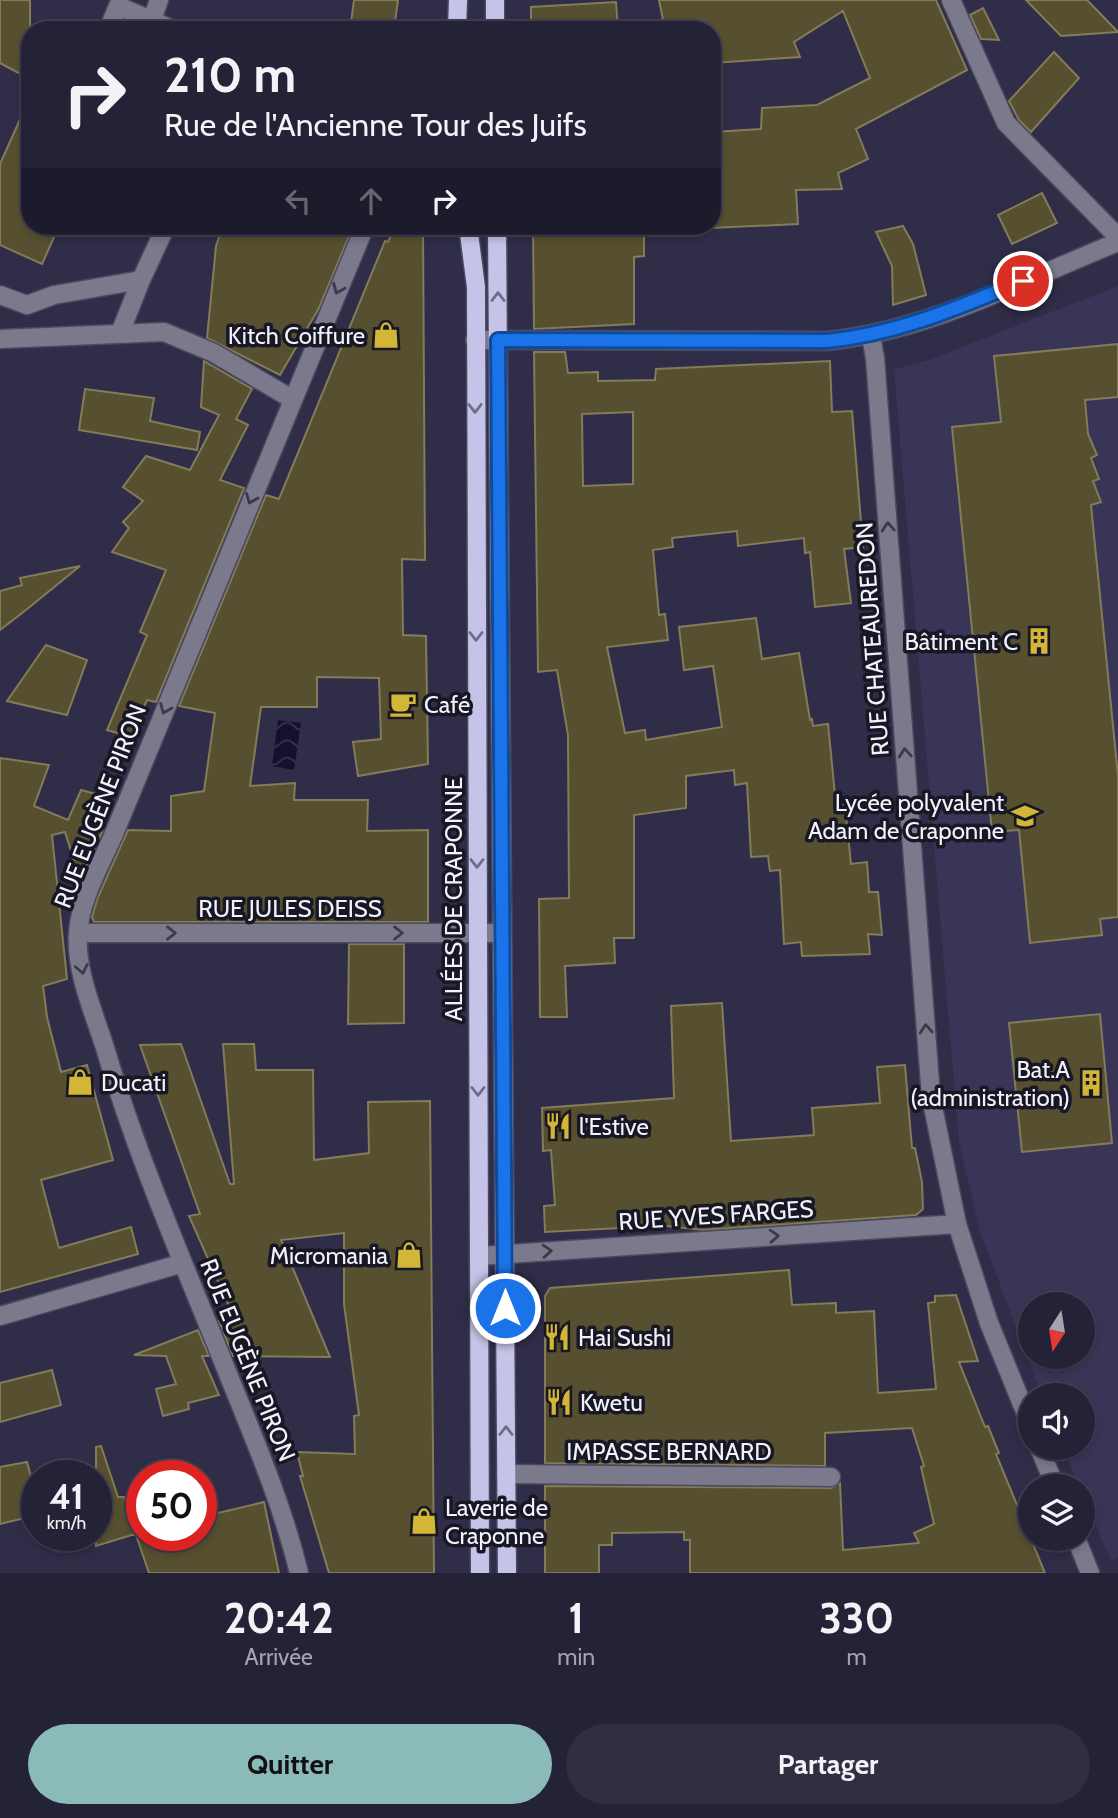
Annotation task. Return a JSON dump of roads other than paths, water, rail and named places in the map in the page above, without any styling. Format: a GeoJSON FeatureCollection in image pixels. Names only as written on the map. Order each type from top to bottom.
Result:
{"type":"FeatureCollection","features":[{"type":"Feature","properties":{"kind":"main road"},"geometry":{"type":"LineString","coordinates":[[457,21],[458,0]]}},
{"type":"Feature","properties":{"kind":"main road"},"geometry":{"type":"LineString","coordinates":[[495,0],[495,21]]}},
{"type":"Feature","properties":{"kind":"main road","name":"ALLÉES DE CRAPONNE"},"geometry":{"type":"LineString","coordinates":[[469,235],[476,287],[480,1573]]}},
{"type":"Feature","properties":{"kind":"main road","name":"ALLÉES DE CRAPONNE"},"geometry":{"type":"LineString","coordinates":[[497,235],[507,1573]]}},
{"type":"Feature","properties":{"kind":"street"},"geometry":{"type":"LineString","coordinates":[[112,21],[118,6],[152,20],[159,0]]}},
{"type":"Feature","properties":{"kind":"street"},"geometry":{"type":"LineString","coordinates":[[475,340],[827,341],[871,337],[951,310],[1118,239],[1006,123],[951,0]]}},
{"type":"Feature","properties":{"kind":"street"},"geometry":{"type":"LineString","coordinates":[[120,333],[162,235]]}},
{"type":"Feature","properties":{"kind":"street","name":"RUE EUGÈNE PIRON"},"geometry":{"type":"LineString","coordinates":[[299,1573],[289,1531],[115,1082],[81,968],[78,933],[86,903],[361,235]]}},
{"type":"Feature","properties":{"kind":"street"},"geometry":{"type":"LineString","coordinates":[[0,295],[27,305],[54,295],[141,279]]}},
{"type":"Feature","properties":{"kind":"street"},"geometry":{"type":"LineString","coordinates":[[0,339],[164,332],[214,353],[292,399]]}},
{"type":"Feature","properties":{"kind":"street","name":"RUE CHATEAUREDON"},"geometry":{"type":"LineString","coordinates":[[871,337],[875,358],[931,1097],[957,1224],[989,1323],[1018,1394]]}},
{"type":"Feature","properties":{"kind":"street","name":"RUE JULES DEISS"},"geometry":{"type":"LineString","coordinates":[[78,933],[502,933]]}},
{"type":"Feature","properties":{"kind":"street","name":"RUE YVES FARGES"},"geometry":{"type":"LineString","coordinates":[[478,1256],[957,1224]]}},
{"type":"Feature","properties":{"kind":"street"},"geometry":{"type":"LineString","coordinates":[[0,1317],[183,1263]]}},
{"type":"Feature","properties":{"kind":"street","name":"IMPASSE BERNARD"},"geometry":{"type":"LineString","coordinates":[[506,1474],[831,1476]]}},
{"type":"Feature","properties":{"kind":"street"},"geometry":{"type":"LineString","coordinates":[[1081,1551],[1090,1573]]}},
{"type":"Feature","properties":{"kind":"water"},"geometry":{"type":"Polygon","coordinates":[[[278,720],[301,723],[294,770],[272,766],[278,720]]]}},
{"type":"Feature","properties":{"kind":"place","name":"Kitch Coiffure"},"geometry":{"type":"Point","coordinates":[386,335]}},
{"type":"Feature","properties":{"kind":"place","name":"Bâtiment C"},"geometry":{"type":"Point","coordinates":[1039,641]}},
{"type":"Feature","properties":{"kind":"place","name":"Café"},"geometry":{"type":"Point","coordinates":[403,704]}},
{"type":"Feature","properties":{"kind":"place","name":"Lycée polyvalent Adam de Craponne"},"geometry":{"type":"Point","coordinates":[1025,816]}},
{"type":"Feature","properties":{"kind":"place","name":"Ducati"},"geometry":{"type":"Point","coordinates":[80,1082]}},
{"type":"Feature","properties":{"kind":"place","name":"Bat.A (administration)"},"geometry":{"type":"Point","coordinates":[1091,1083]}},
{"type":"Feature","properties":{"kind":"place","name":"l'Estive"},"geometry":{"type":"Point","coordinates":[558,1126]}},
{"type":"Feature","properties":{"kind":"place","name":"Micromania"},"geometry":{"type":"Point","coordinates":[409,1255]}},
{"type":"Feature","properties":{"kind":"place","name":"Hai Sushi"},"geometry":{"type":"Point","coordinates":[557,1337]}},
{"type":"Feature","properties":{"kind":"place","name":"Kwetu"},"geometry":{"type":"Point","coordinates":[559,1402]}},
{"type":"Feature","properties":{"kind":"place","name":"Laverie de Craponne"},"geometry":{"type":"Point","coordinates":[424,1521]}}]}
